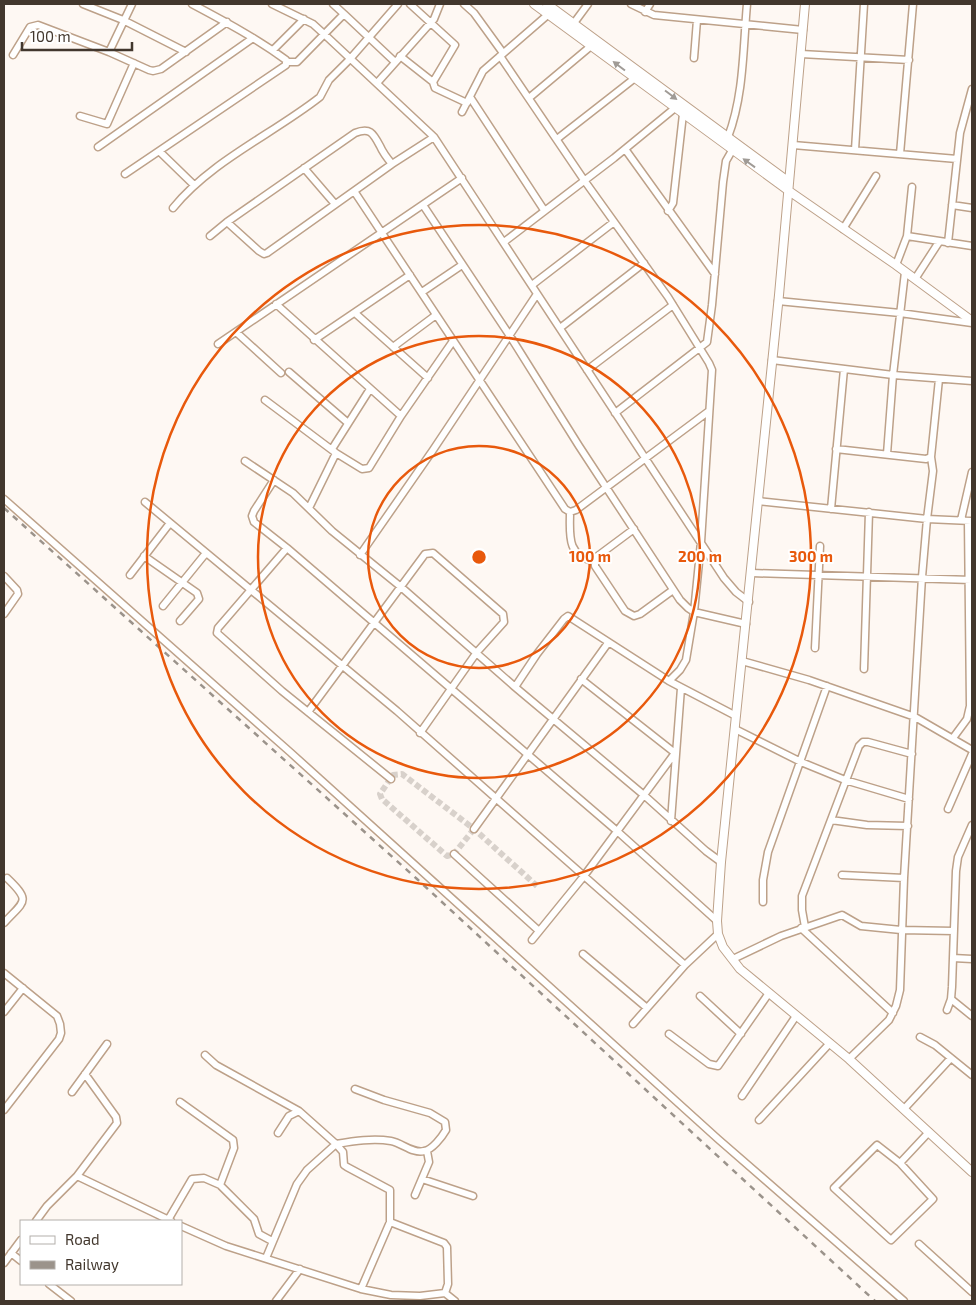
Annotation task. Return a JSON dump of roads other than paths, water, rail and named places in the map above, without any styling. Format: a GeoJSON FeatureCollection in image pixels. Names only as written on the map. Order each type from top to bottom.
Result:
{"type":"FeatureCollection","features":[{"type":"Feature","properties":{"kind":"street"},"geometry":{"type":"LineString","coordinates":[[83,4],[123,20],[186,52]]}},
{"type":"Feature","properties":{"kind":"street"},"geometry":{"type":"LineString","coordinates":[[109,52],[132,4]]}},
{"type":"Feature","properties":{"kind":"street"},"geometry":{"type":"LineString","coordinates":[[192,4],[254,38],[287,62],[297,62],[344,14]]}},
{"type":"Feature","properties":{"kind":"street"},"geometry":{"type":"LineString","coordinates":[[272,4],[313,24],[434,137],[724,578],[736,592],[749,602]]}},
{"type":"Feature","properties":{"kind":"street"},"geometry":{"type":"LineString","coordinates":[[333,4],[395,62]]}},
{"type":"Feature","properties":{"kind":"street"},"geometry":{"type":"LineString","coordinates":[[173,208],[194,185],[320,97],[329,80],[398,4]]}},
{"type":"Feature","properties":{"kind":"street"},"geometry":{"type":"LineString","coordinates":[[410,4],[455,45],[433,82]]}},
{"type":"Feature","properties":{"kind":"street"},"geometry":{"type":"LineString","coordinates":[[376,83],[431,22],[438,13],[440,4]]}},
{"type":"Feature","properties":{"kind":"street"},"geometry":{"type":"LineString","coordinates":[[464,4],[474,13],[584,180],[644,263],[700,348],[712,370],[701,542],[694,612],[686,660],[680,670],[669,681]]}},
{"type":"Feature","properties":{"kind":"street"},"geometry":{"type":"LineString","coordinates":[[534,4],[550,9],[574,23],[728,137],[734,146],[788,191],[896,265],[972,322]]}},
{"type":"Feature","properties":{"kind":"street"},"geometry":{"type":"LineString","coordinates":[[574,23],[588,4]]}},
{"type":"Feature","properties":{"kind":"street"},"geometry":{"type":"LineString","coordinates":[[631,4],[654,16],[803,30]]}},
{"type":"Feature","properties":{"kind":"street"},"geometry":{"type":"LineString","coordinates":[[645,12],[650,4]]}},
{"type":"Feature","properties":{"kind":"street"},"geometry":{"type":"LineString","coordinates":[[728,137],[736,117],[740,94],[747,4]]}},
{"type":"Feature","properties":{"kind":"street"},"geometry":{"type":"LineString","coordinates":[[805,4],[752,573],[721,862],[717,921],[718,934],[723,947],[740,969],[849,1059],[972,1172]]}},
{"type":"Feature","properties":{"kind":"street"},"geometry":{"type":"LineString","coordinates":[[856,150],[864,4]]}},
{"type":"Feature","properties":{"kind":"street"},"geometry":{"type":"LineString","coordinates":[[900,154],[914,4]]}},
{"type":"Feature","properties":{"kind":"street"},"geometry":{"type":"LineString","coordinates":[[462,112],[483,71],[550,9]]}},
{"type":"Feature","properties":{"kind":"street"},"geometry":{"type":"LineString","coordinates":[[550,9],[591,46],[683,114],[789,182]]}},
{"type":"Feature","properties":{"kind":"street"},"geometry":{"type":"LineString","coordinates":[[273,50],[304,19]]}},
{"type":"Feature","properties":{"kind":"street"},"geometry":{"type":"LineString","coordinates":[[694,58],[697,20]]}},
{"type":"Feature","properties":{"kind":"street"},"geometry":{"type":"LineString","coordinates":[[13,55],[27,30],[33,25],[38,25],[109,52],[149,70],[157,70],[186,52],[227,22]]}},
{"type":"Feature","properties":{"kind":"street"},"geometry":{"type":"LineString","coordinates":[[98,147],[254,38]]}},
{"type":"Feature","properties":{"kind":"street"},"geometry":{"type":"LineString","coordinates":[[529,98],[591,46]]}},
{"type":"Feature","properties":{"kind":"street"},"geometry":{"type":"LineString","coordinates":[[801,54],[909,60]]}},
{"type":"Feature","properties":{"kind":"street"},"geometry":{"type":"LineString","coordinates":[[400,56],[433,82],[435,88],[469,100],[544,210]]}},
{"type":"Feature","properties":{"kind":"street"},"geometry":{"type":"LineString","coordinates":[[125,174],[286,65],[287,62]]}},
{"type":"Feature","properties":{"kind":"street"},"geometry":{"type":"LineString","coordinates":[[80,116],[108,124],[134,63]]}},
{"type":"Feature","properties":{"kind":"street"},"geometry":{"type":"LineString","coordinates":[[557,139],[635,78]]}},
{"type":"Feature","properties":{"kind":"street"},"geometry":{"type":"LineString","coordinates":[[948,243],[960,133],[969,108],[972,89]]}},
{"type":"Feature","properties":{"kind":"street"},"geometry":{"type":"LineString","coordinates":[[504,242],[675,108]]}},
{"type":"Feature","properties":{"kind":"street"},"geometry":{"type":"LineString","coordinates":[[668,211],[673,203],[683,114]]}},
{"type":"Feature","properties":{"kind":"street"},"geometry":{"type":"LineString","coordinates":[[210,236],[304,168],[362,130],[374,134],[392,164]]}},
{"type":"Feature","properties":{"kind":"street"},"geometry":{"type":"LineString","coordinates":[[227,222],[259,251],[264,254],[272,251],[335,204],[434,137]]}},
{"type":"Feature","properties":{"kind":"street"},"geometry":{"type":"LineString","coordinates":[[793,145],[957,159]]}},
{"type":"Feature","properties":{"kind":"street"},"geometry":{"type":"LineString","coordinates":[[615,413],[700,348],[708,338],[723,182],[726,161],[734,146]]}},
{"type":"Feature","properties":{"kind":"street"},"geometry":{"type":"LineString","coordinates":[[625,149],[714,274]]}},
{"type":"Feature","properties":{"kind":"street"},"geometry":{"type":"LineString","coordinates":[[159,150],[194,185]]}},
{"type":"Feature","properties":{"kind":"street"},"geometry":{"type":"LineString","coordinates":[[304,168],[335,204]]}},
{"type":"Feature","properties":{"kind":"street"},"geometry":{"type":"LineString","coordinates":[[843,229],[876,176]]}},
{"type":"Feature","properties":{"kind":"street"},"geometry":{"type":"LineString","coordinates":[[218,344],[462,178]]}},
{"type":"Feature","properties":{"kind":"street"},"geometry":{"type":"LineString","coordinates":[[896,265],[907,236],[912,186]]}},
{"type":"Feature","properties":{"kind":"street"},"geometry":{"type":"LineString","coordinates":[[354,191],[564,509],[570,512],[576,510],[709,410]]}},
{"type":"Feature","properties":{"kind":"street"},"geometry":{"type":"LineString","coordinates":[[952,205],[972,208]]}},
{"type":"Feature","properties":{"kind":"street"},"geometry":{"type":"LineString","coordinates":[[423,206],[510,336],[673,590],[688,608],[694,612],[746,624]]}},
{"type":"Feature","properties":{"kind":"street"},"geometry":{"type":"LineString","coordinates":[[532,286],[614,222]]}},
{"type":"Feature","properties":{"kind":"street"},"geometry":{"type":"LineString","coordinates":[[907,236],[972,246]]}},
{"type":"Feature","properties":{"kind":"street"},"geometry":{"type":"LineString","coordinates":[[915,279],[939,242]]}},
{"type":"Feature","properties":{"kind":"street"},"geometry":{"type":"LineString","coordinates":[[560,328],[644,263]]}},
{"type":"Feature","properties":{"kind":"street"},"geometry":{"type":"LineString","coordinates":[[422,292],[462,265]]}},
{"type":"Feature","properties":{"kind":"street"},"geometry":{"type":"LineString","coordinates":[[887,454],[904,272]]}},
{"type":"Feature","properties":{"kind":"street"},"geometry":{"type":"LineString","coordinates":[[314,340],[410,275]]}},
{"type":"Feature","properties":{"kind":"street"},"geometry":{"type":"LineString","coordinates":[[360,555],[537,294]]}},
{"type":"Feature","properties":{"kind":"street"},"geometry":{"type":"LineString","coordinates":[[778,301],[972,322]]}},
{"type":"Feature","properties":{"kind":"street"},"geometry":{"type":"LineString","coordinates":[[276,304],[314,340],[402,416]]}},
{"type":"Feature","properties":{"kind":"street"},"geometry":{"type":"LineString","coordinates":[[587,370],[672,305]]}},
{"type":"Feature","properties":{"kind":"street"},"geometry":{"type":"LineString","coordinates":[[355,313],[428,378]]}},
{"type":"Feature","properties":{"kind":"street"},"geometry":{"type":"LineString","coordinates":[[393,347],[436,315]]}},
{"type":"Feature","properties":{"kind":"street"},"geometry":{"type":"LineString","coordinates":[[236,332],[281,373]]}},
{"type":"Feature","properties":{"kind":"street"},"geometry":{"type":"LineString","coordinates":[[265,400],[334,451],[362,469],[369,468],[453,341]]}},
{"type":"Feature","properties":{"kind":"street"},"geometry":{"type":"LineString","coordinates":[[772,360],[893,375],[972,381]]}},
{"type":"Feature","properties":{"kind":"street"},"geometry":{"type":"LineString","coordinates":[[831,508],[844,369]]}},
{"type":"Feature","properties":{"kind":"street"},"geometry":{"type":"LineString","coordinates":[[289,372],[348,423]]}},
{"type":"Feature","properties":{"kind":"street"},"geometry":{"type":"LineString","coordinates":[[849,1059],[889,1020],[896,1006],[900,990],[901,930],[922,578],[933,471],[930,457],[939,379]]}},
{"type":"Feature","properties":{"kind":"street"},"geometry":{"type":"LineString","coordinates":[[309,508],[348,423],[370,389]]}},
{"type":"Feature","properties":{"kind":"street"},"geometry":{"type":"LineString","coordinates":[[836,449],[926,459],[930,457]]}},
{"type":"Feature","properties":{"kind":"street"},"geometry":{"type":"LineString","coordinates":[[245,461],[293,493],[332,531],[477,652],[553,720],[721,862]]}},
{"type":"Feature","properties":{"kind":"street"},"geometry":{"type":"LineString","coordinates":[[961,520],[972,472]]}},
{"type":"Feature","properties":{"kind":"street"},"geometry":{"type":"LineString","coordinates":[[274,480],[263,495],[252,516],[254,522],[452,689],[717,921]]}},
{"type":"Feature","properties":{"kind":"street"},"geometry":{"type":"LineString","coordinates":[[4,498],[319,778],[718,1139],[904,1301]]}},
{"type":"Feature","properties":{"kind":"street"},"geometry":{"type":"LineString","coordinates":[[758,501],[927,519],[970,521],[971,693],[967,719],[953,738]]}},
{"type":"Feature","properties":{"kind":"street"},"geometry":{"type":"LineString","coordinates":[[145,502],[343,666],[685,966]]}},
{"type":"Feature","properties":{"kind":"street"},"geometry":{"type":"LineString","coordinates":[[570,512],[572,547],[576,554],[584,560],[594,561]]}},
{"type":"Feature","properties":{"kind":"street"},"geometry":{"type":"LineString","coordinates":[[864,668],[869,512]]}},
{"type":"Feature","properties":{"kind":"street"},"geometry":{"type":"LineString","coordinates":[[130,575],[170,522]]}},
{"type":"Feature","properties":{"kind":"street"},"geometry":{"type":"LineString","coordinates":[[634,529],[595,558],[595,566],[622,606],[634,616],[640,614],[673,590]]}},
{"type":"Feature","properties":{"kind":"street"},"geometry":{"type":"LineString","coordinates":[[815,648],[820,546]]}},
{"type":"Feature","properties":{"kind":"street"},"geometry":{"type":"LineString","coordinates":[[287,548],[218,628],[217,633],[308,712],[391,778]]}},
{"type":"Feature","properties":{"kind":"street"},"geometry":{"type":"LineString","coordinates":[[163,606],[206,553]]}},
{"type":"Feature","properties":{"kind":"street"},"geometry":{"type":"LineString","coordinates":[[308,712],[425,554],[433,554],[503,614],[504,622],[477,652],[420,733]]}},
{"type":"Feature","properties":{"kind":"street"},"geometry":{"type":"LineString","coordinates":[[144,556],[199,596],[180,621]]}},
{"type":"Feature","properties":{"kind":"street"},"geometry":{"type":"LineString","coordinates":[[752,573],[970,580]]}},
{"type":"Feature","properties":{"kind":"street"},"geometry":{"type":"LineString","coordinates":[[4,576],[17,590],[18,594],[4,614]]}},
{"type":"Feature","properties":{"kind":"street"},"geometry":{"type":"LineString","coordinates":[[515,687],[537,654],[568,616],[669,681],[736,716]]}},
{"type":"Feature","properties":{"kind":"street"},"geometry":{"type":"LineString","coordinates":[[474,829],[608,643]]}},
{"type":"Feature","properties":{"kind":"street"},"geometry":{"type":"LineString","coordinates":[[742,661],[827,686],[915,717],[972,750]]}},
{"type":"Feature","properties":{"kind":"street"},"geometry":{"type":"LineString","coordinates":[[581,678],[675,753]]}},
{"type":"Feature","properties":{"kind":"street"},"geometry":{"type":"LineString","coordinates":[[763,902],[763,880],[766,859],[827,686]]}},
{"type":"Feature","properties":{"kind":"street"},"geometry":{"type":"LineString","coordinates":[[671,821],[681,688]]}},
{"type":"Feature","properties":{"kind":"street"},"geometry":{"type":"LineString","coordinates":[[735,729],[801,762],[845,780],[909,799]]}},
{"type":"Feature","properties":{"kind":"street"},"geometry":{"type":"LineString","coordinates":[[893,1013],[803,928],[802,896],[859,746],[863,742],[868,742],[912,754]]}},
{"type":"Feature","properties":{"kind":"street"},"geometry":{"type":"LineString","coordinates":[[532,940],[584,876],[675,753]]}},
{"type":"Feature","properties":{"kind":"street"},"geometry":{"type":"LineString","coordinates":[[948,809],[972,754]]}},
{"type":"Feature","properties":{"kind":"street"},"geometry":{"type":"LineString","coordinates":[[831,820],[867,825],[908,826]]}},
{"type":"Feature","properties":{"kind":"street"},"geometry":{"type":"LineString","coordinates":[[947,1010],[951,999],[958,857],[972,825]]}},
{"type":"Feature","properties":{"kind":"street"},"geometry":{"type":"LineString","coordinates":[[454,854],[539,931]]}},
{"type":"Feature","properties":{"kind":"street"},"geometry":{"type":"LineString","coordinates":[[842,875],[904,878]]}},
{"type":"Feature","properties":{"kind":"street"},"geometry":{"type":"LineString","coordinates":[[4,923],[21,904],[23,897],[21,892],[7,878]]}},
{"type":"Feature","properties":{"kind":"street"},"geometry":{"type":"LineString","coordinates":[[733,959],[757,946],[842,915],[860,926],[901,930],[954,931]]}},
{"type":"Feature","properties":{"kind":"street"},"geometry":{"type":"LineString","coordinates":[[634,1024],[685,966],[718,934]]}},
{"type":"Feature","properties":{"kind":"street"},"geometry":{"type":"LineString","coordinates":[[583,954],[647,1008]]}},
{"type":"Feature","properties":{"kind":"street"},"geometry":{"type":"LineString","coordinates":[[953,958],[972,959]]}},
{"type":"Feature","properties":{"kind":"street"},"geometry":{"type":"LineString","coordinates":[[4,973],[57,1016],[61,1033],[55,1047],[4,1110]]}},
{"type":"Feature","properties":{"kind":"street"},"geometry":{"type":"LineString","coordinates":[[4,1012],[24,988]]}},
{"type":"Feature","properties":{"kind":"street"},"geometry":{"type":"LineString","coordinates":[[669,1034],[709,1064],[715,1066],[721,1063],[769,993]]}},
{"type":"Feature","properties":{"kind":"street"},"geometry":{"type":"LineString","coordinates":[[700,996],[740,1034]]}},
{"type":"Feature","properties":{"kind":"street"},"geometry":{"type":"LineString","coordinates":[[951,999],[972,1016]]}},
{"type":"Feature","properties":{"kind":"street"},"geometry":{"type":"LineString","coordinates":[[742,1096],[796,1016]]}},
{"type":"Feature","properties":{"kind":"street"},"geometry":{"type":"LineString","coordinates":[[920,1037],[935,1046],[972,1075]]}},
{"type":"Feature","properties":{"kind":"street"},"geometry":{"type":"LineString","coordinates":[[759,1120],[830,1043]]}},
{"type":"Feature","properties":{"kind":"street"},"geometry":{"type":"LineString","coordinates":[[72,1092],[108,1044]]}},
{"type":"Feature","properties":{"kind":"street"},"geometry":{"type":"LineString","coordinates":[[205,1055],[216,1065],[298,1111],[343,1152],[344,1165],[390,1190],[390,1222],[360,1289]]}},
{"type":"Feature","properties":{"kind":"street"},"geometry":{"type":"LineString","coordinates":[[904,1109],[951,1058]]}},
{"type":"Feature","properties":{"kind":"street"},"geometry":{"type":"LineString","coordinates":[[37,1220],[47,1206],[77,1176],[117,1123],[116,1117],[85,1074]]}},
{"type":"Feature","properties":{"kind":"street"},"geometry":{"type":"LineString","coordinates":[[266,1258],[297,1184],[307,1170],[336,1144],[381,1140],[392,1141],[416,1151],[427,1151],[446,1130],[445,1122],[430,1112],[384,1100],[355,1089]]}},
{"type":"Feature","properties":{"kind":"street"},"geometry":{"type":"LineString","coordinates":[[180,1102],[233,1140],[234,1148],[220,1185]]}},
{"type":"Feature","properties":{"kind":"street"},"geometry":{"type":"LineString","coordinates":[[278,1133],[289,1116],[298,1111]]}},
{"type":"Feature","properties":{"kind":"street"},"geometry":{"type":"LineString","coordinates":[[900,1163],[929,1132]]}},
{"type":"Feature","properties":{"kind":"street"},"geometry":{"type":"LineString","coordinates":[[877,1145],[900,1163],[933,1199],[891,1240],[834,1188],[877,1145]]}},
{"type":"Feature","properties":{"kind":"street"},"geometry":{"type":"LineString","coordinates":[[415,1195],[429,1162],[427,1151]]}},
{"type":"Feature","properties":{"kind":"street"},"geometry":{"type":"LineString","coordinates":[[77,1176],[169,1220],[192,1179],[204,1178],[220,1185],[254,1219],[259,1234],[272,1241]]}},
{"type":"Feature","properties":{"kind":"street"},"geometry":{"type":"LineString","coordinates":[[422,1179],[473,1196]]}},
{"type":"Feature","properties":{"kind":"street"},"geometry":{"type":"LineString","coordinates":[[390,1222],[444,1243],[447,1247],[448,1284],[445,1294]]}},
{"type":"Feature","properties":{"kind":"street"},"geometry":{"type":"LineString","coordinates":[[182,1226],[226,1246],[360,1289],[391,1295],[420,1296],[445,1294],[453,1300]]}},
{"type":"Feature","properties":{"kind":"street"},"geometry":{"type":"LineString","coordinates":[[20,1241],[6,1258],[20,1261]]}},
{"type":"Feature","properties":{"kind":"street"},"geometry":{"type":"LineString","coordinates":[[920,1244],[972,1292]]}},
{"type":"Feature","properties":{"kind":"street"},"geometry":{"type":"LineString","coordinates":[[276,1301],[300,1269]]}},
{"type":"Feature","properties":{"kind":"street"},"geometry":{"type":"LineString","coordinates":[[50,1285],[71,1301]]}},
{"type":"Feature","properties":{"kind":"tunnel"},"geometry":{"type":"LineString","coordinates":[[474,829],[454,854],[447,856],[382,799],[380,794],[393,775],[402,774],[474,829],[537,886]]}},
{"type":"Feature","properties":{"kind":"railway"},"geometry":{"type":"LineString","coordinates":[[4,508],[417,879],[875,1301]]}}]}
